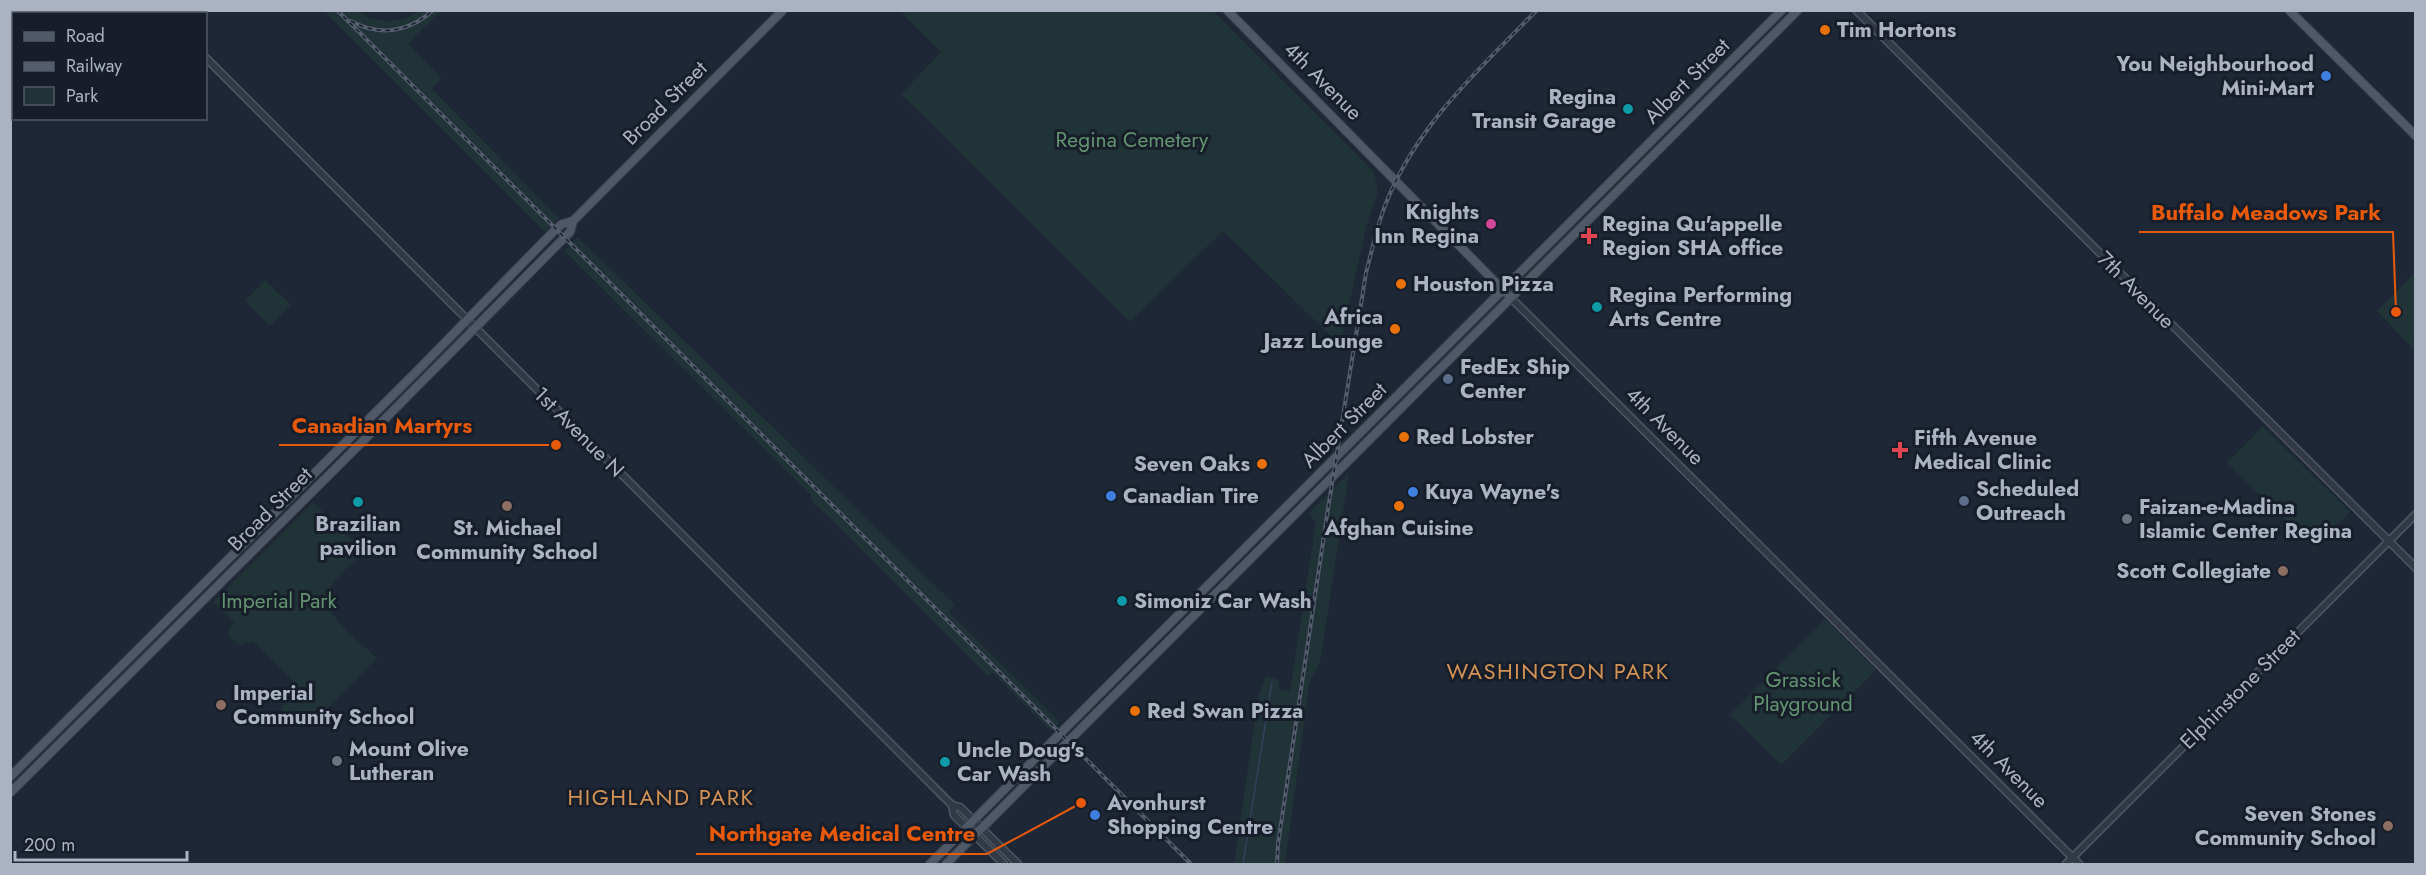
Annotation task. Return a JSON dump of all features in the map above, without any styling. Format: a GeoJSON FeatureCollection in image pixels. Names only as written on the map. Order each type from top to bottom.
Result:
{"type":"FeatureCollection","features":[{"type":"Feature","properties":{"kind":"main road","name":"Broad Street"},"geometry":{"type":"LineString","coordinates":[[10,792],[476,328],[570,232],[573,221],[783,10]]}},
{"type":"Feature","properties":{"kind":"main road","name":"4th Avenue"},"geometry":{"type":"LineString","coordinates":[[1227,10],[1511,298]]}},
{"type":"Feature","properties":{"kind":"main road","name":"Albert Street"},"geometry":{"type":"LineString","coordinates":[[930,864],[1782,10]]}},
{"type":"Feature","properties":{"kind":"main road","name":"Albert Street"},"geometry":{"type":"LineString","coordinates":[[946,864],[1798,10]]}},
{"type":"Feature","properties":{"kind":"main road"},"geometry":{"type":"LineString","coordinates":[[2289,10],[2415,136]]}},
{"type":"Feature","properties":{"kind":"main road","name":"Broad Street"},"geometry":{"type":"LineString","coordinates":[[10,777],[562,224],[573,221]]}},
{"type":"Feature","properties":{"kind":"street","name":"7th Avenue"},"geometry":{"type":"LineString","coordinates":[[1856,10],[2415,568]]}},
{"type":"Feature","properties":{"kind":"street","name":"1st Avenue N"},"geometry":{"type":"LineString","coordinates":[[207,59],[952,805],[960,807],[1018,864]]}},
{"type":"Feature","properties":{"kind":"street","name":"4th Avenue"},"geometry":{"type":"LineString","coordinates":[[1511,298],[2079,864]]}},
{"type":"Feature","properties":{"kind":"street","name":"Elphinstone Street"},"geometry":{"type":"LineString","coordinates":[[2066,864],[2415,514]]}},
{"type":"Feature","properties":{"kind":"street","name":"1st Avenue N"},"geometry":{"type":"LineString","coordinates":[[952,805],[954,815],[1004,864]]}},
{"type":"Feature","properties":{"kind":"green space"},"geometry":{"type":"Polygon","coordinates":[[[324,11],[359,11],[371,19],[388,21],[405,19],[419,11],[440,11],[408,44],[442,78],[432,89],[559,218],[545,232],[324,11]]]}},
{"type":"Feature","properties":{"kind":"green space","name":"Regina Cemetery"},"geometry":{"type":"Polygon","coordinates":[[[900,11],[1213,11],[1374,172],[1378,192],[1367,224],[1340,345],[1223,231],[1130,322],[901,94],[941,52],[900,11]]]}},
{"type":"Feature","properties":{"kind":"green space"},"geometry":{"type":"Polygon","coordinates":[[[578,237],[955,605],[949,612],[1060,722],[1051,731],[992,672],[988,676],[811,500],[811,495],[564,251],[578,237]]]}},
{"type":"Feature","properties":{"kind":"green space"},"geometry":{"type":"Polygon","coordinates":[[[2415,272],[2415,351],[2377,311],[2415,272]]]}},
{"type":"Feature","properties":{"kind":"green space"},"geometry":{"type":"Polygon","coordinates":[[[265,280],[291,305],[270,326],[245,301],[265,280]]]}},
{"type":"Feature","properties":{"kind":"green space"},"geometry":{"type":"Polygon","coordinates":[[[2263,426],[2350,512],[2314,548],[2227,463],[2263,426]]]}},
{"type":"Feature","properties":{"kind":"green space"},"geometry":{"type":"Polygon","coordinates":[[[1349,473],[1320,663],[1310,680],[1285,864],[1234,864],[1259,693],[1266,676],[1279,680],[1279,689],[1290,691],[1316,522],[1308,514],[1349,473]]]}},
{"type":"Feature","properties":{"kind":"green space","name":"Imperial Park"},"geometry":{"type":"Polygon","coordinates":[[[313,502],[364,552],[342,572],[331,586],[327,595],[328,605],[341,625],[377,658],[324,712],[318,706],[312,716],[300,724],[288,719],[281,709],[287,695],[295,691],[304,692],[253,641],[239,645],[228,635],[230,627],[235,623],[213,602],[313,502]]]}},
{"type":"Feature","properties":{"kind":"green space","name":"Grassick Playground"},"geometry":{"type":"Polygon","coordinates":[[[1825,619],[1876,670],[1781,765],[1730,715],[1825,619]]]}},
{"type":"Feature","properties":{"kind":"waterway"},"geometry":{"type":"LineString","coordinates":[[1243,864],[1272,682]]}},
{"type":"Feature","properties":{"kind":"railway"},"geometry":{"type":"LineString","coordinates":[[337,10],[1191,864]]}},
{"type":"Feature","properties":{"kind":"railway"},"geometry":{"type":"LineString","coordinates":[[351,21],[372,29],[394,30],[414,23],[433,10]]}},
{"type":"Feature","properties":{"kind":"railway"},"geometry":{"type":"LineString","coordinates":[[1277,864],[1278,844],[1327,515],[1366,273],[1380,220],[1399,175],[1432,123],[1472,76],[1537,10]]}},
{"type":"Feature","properties":{"kind":"place","name":"Tim Hortons"},"geometry":{"type":"Point","coordinates":[1825,30]}},
{"type":"Feature","properties":{"kind":"place","name":"You Neighbourhood Mini-Mart"},"geometry":{"type":"Point","coordinates":[2326,76]}},
{"type":"Feature","properties":{"kind":"place","name":"Regina Transit Garage"},"geometry":{"type":"Point","coordinates":[1628,109]}},
{"type":"Feature","properties":{"kind":"place","name":"Knights Inn Regina"},"geometry":{"type":"Point","coordinates":[1491,224]}},
{"type":"Feature","properties":{"kind":"place","name":"Regina Qu'appelle Region SHA office"},"geometry":{"type":"Point","coordinates":[1589,236]}},
{"type":"Feature","properties":{"kind":"place","name":"Houston Pizza"},"geometry":{"type":"Point","coordinates":[1401,284]}},
{"type":"Feature","properties":{"kind":"place","name":"Regina Performing Arts Centre"},"geometry":{"type":"Point","coordinates":[1597,307]}},
{"type":"Feature","properties":{"kind":"place","name":"Buffalo Meadows Park"},"geometry":{"type":"Point","coordinates":[2396,312]}},
{"type":"Feature","properties":{"kind":"place","name":"Africa Jazz Lounge"},"geometry":{"type":"Point","coordinates":[1395,329]}},
{"type":"Feature","properties":{"kind":"place","name":"FedEx Ship Center"},"geometry":{"type":"Point","coordinates":[1448,379]}},
{"type":"Feature","properties":{"kind":"place","name":"Red Lobster"},"geometry":{"type":"Point","coordinates":[1404,437]}},
{"type":"Feature","properties":{"kind":"place","name":"Canadian Martyrs"},"geometry":{"type":"Point","coordinates":[556,445]}},
{"type":"Feature","properties":{"kind":"place","name":"Fifth Avenue Medical Clinic"},"geometry":{"type":"Point","coordinates":[1900,450]}},
{"type":"Feature","properties":{"kind":"place","name":"Seven Oaks"},"geometry":{"type":"Point","coordinates":[1262,464]}},
{"type":"Feature","properties":{"kind":"place","name":"Kuya Wayne's"},"geometry":{"type":"Point","coordinates":[1413,492]}},
{"type":"Feature","properties":{"kind":"place","name":"Canadian Tire"},"geometry":{"type":"Point","coordinates":[1111,496]}},
{"type":"Feature","properties":{"kind":"place","name":"Scheduled Outreach"},"geometry":{"type":"Point","coordinates":[1964,501]}},
{"type":"Feature","properties":{"kind":"place","name":"Brazilian pavilion"},"geometry":{"type":"Point","coordinates":[358,502]}},
{"type":"Feature","properties":{"kind":"place","name":"St. Michael Community School"},"geometry":{"type":"Point","coordinates":[507,506]}},
{"type":"Feature","properties":{"kind":"place","name":"Afghan Cuisine"},"geometry":{"type":"Point","coordinates":[1399,506]}},
{"type":"Feature","properties":{"kind":"place","name":"Faizan-e-Madina Islamic Center Regina"},"geometry":{"type":"Point","coordinates":[2127,519]}},
{"type":"Feature","properties":{"kind":"place","name":"Scott Collegiate"},"geometry":{"type":"Point","coordinates":[2283,571]}},
{"type":"Feature","properties":{"kind":"place","name":"Simoniz Car Wash"},"geometry":{"type":"Point","coordinates":[1122,601]}},
{"type":"Feature","properties":{"kind":"place","name":"Imperial Community School"},"geometry":{"type":"Point","coordinates":[221,705]}},
{"type":"Feature","properties":{"kind":"place","name":"Red Swan Pizza"},"geometry":{"type":"Point","coordinates":[1135,711]}},
{"type":"Feature","properties":{"kind":"place","name":"Mount Olive Lutheran"},"geometry":{"type":"Point","coordinates":[337,761]}},
{"type":"Feature","properties":{"kind":"place","name":"Uncle Doug's Car Wash"},"geometry":{"type":"Point","coordinates":[945,762]}},
{"type":"Feature","properties":{"kind":"place","name":"Northgate Medical Centre"},"geometry":{"type":"Point","coordinates":[1081,803]}},
{"type":"Feature","properties":{"kind":"place","name":"Avonhurst Shopping Centre"},"geometry":{"type":"Point","coordinates":[1095,815]}},
{"type":"Feature","properties":{"kind":"place","name":"Seven Stones Community School"},"geometry":{"type":"Point","coordinates":[2388,826]}},
{"type":"Feature","properties":{"kind":"district","name":"WASHINGTON PARK"},"geometry":{"type":"Point","coordinates":[1558,671]}},
{"type":"Feature","properties":{"kind":"district","name":"HIGHLAND PARK"},"geometry":{"type":"Point","coordinates":[661,797]}}]}
